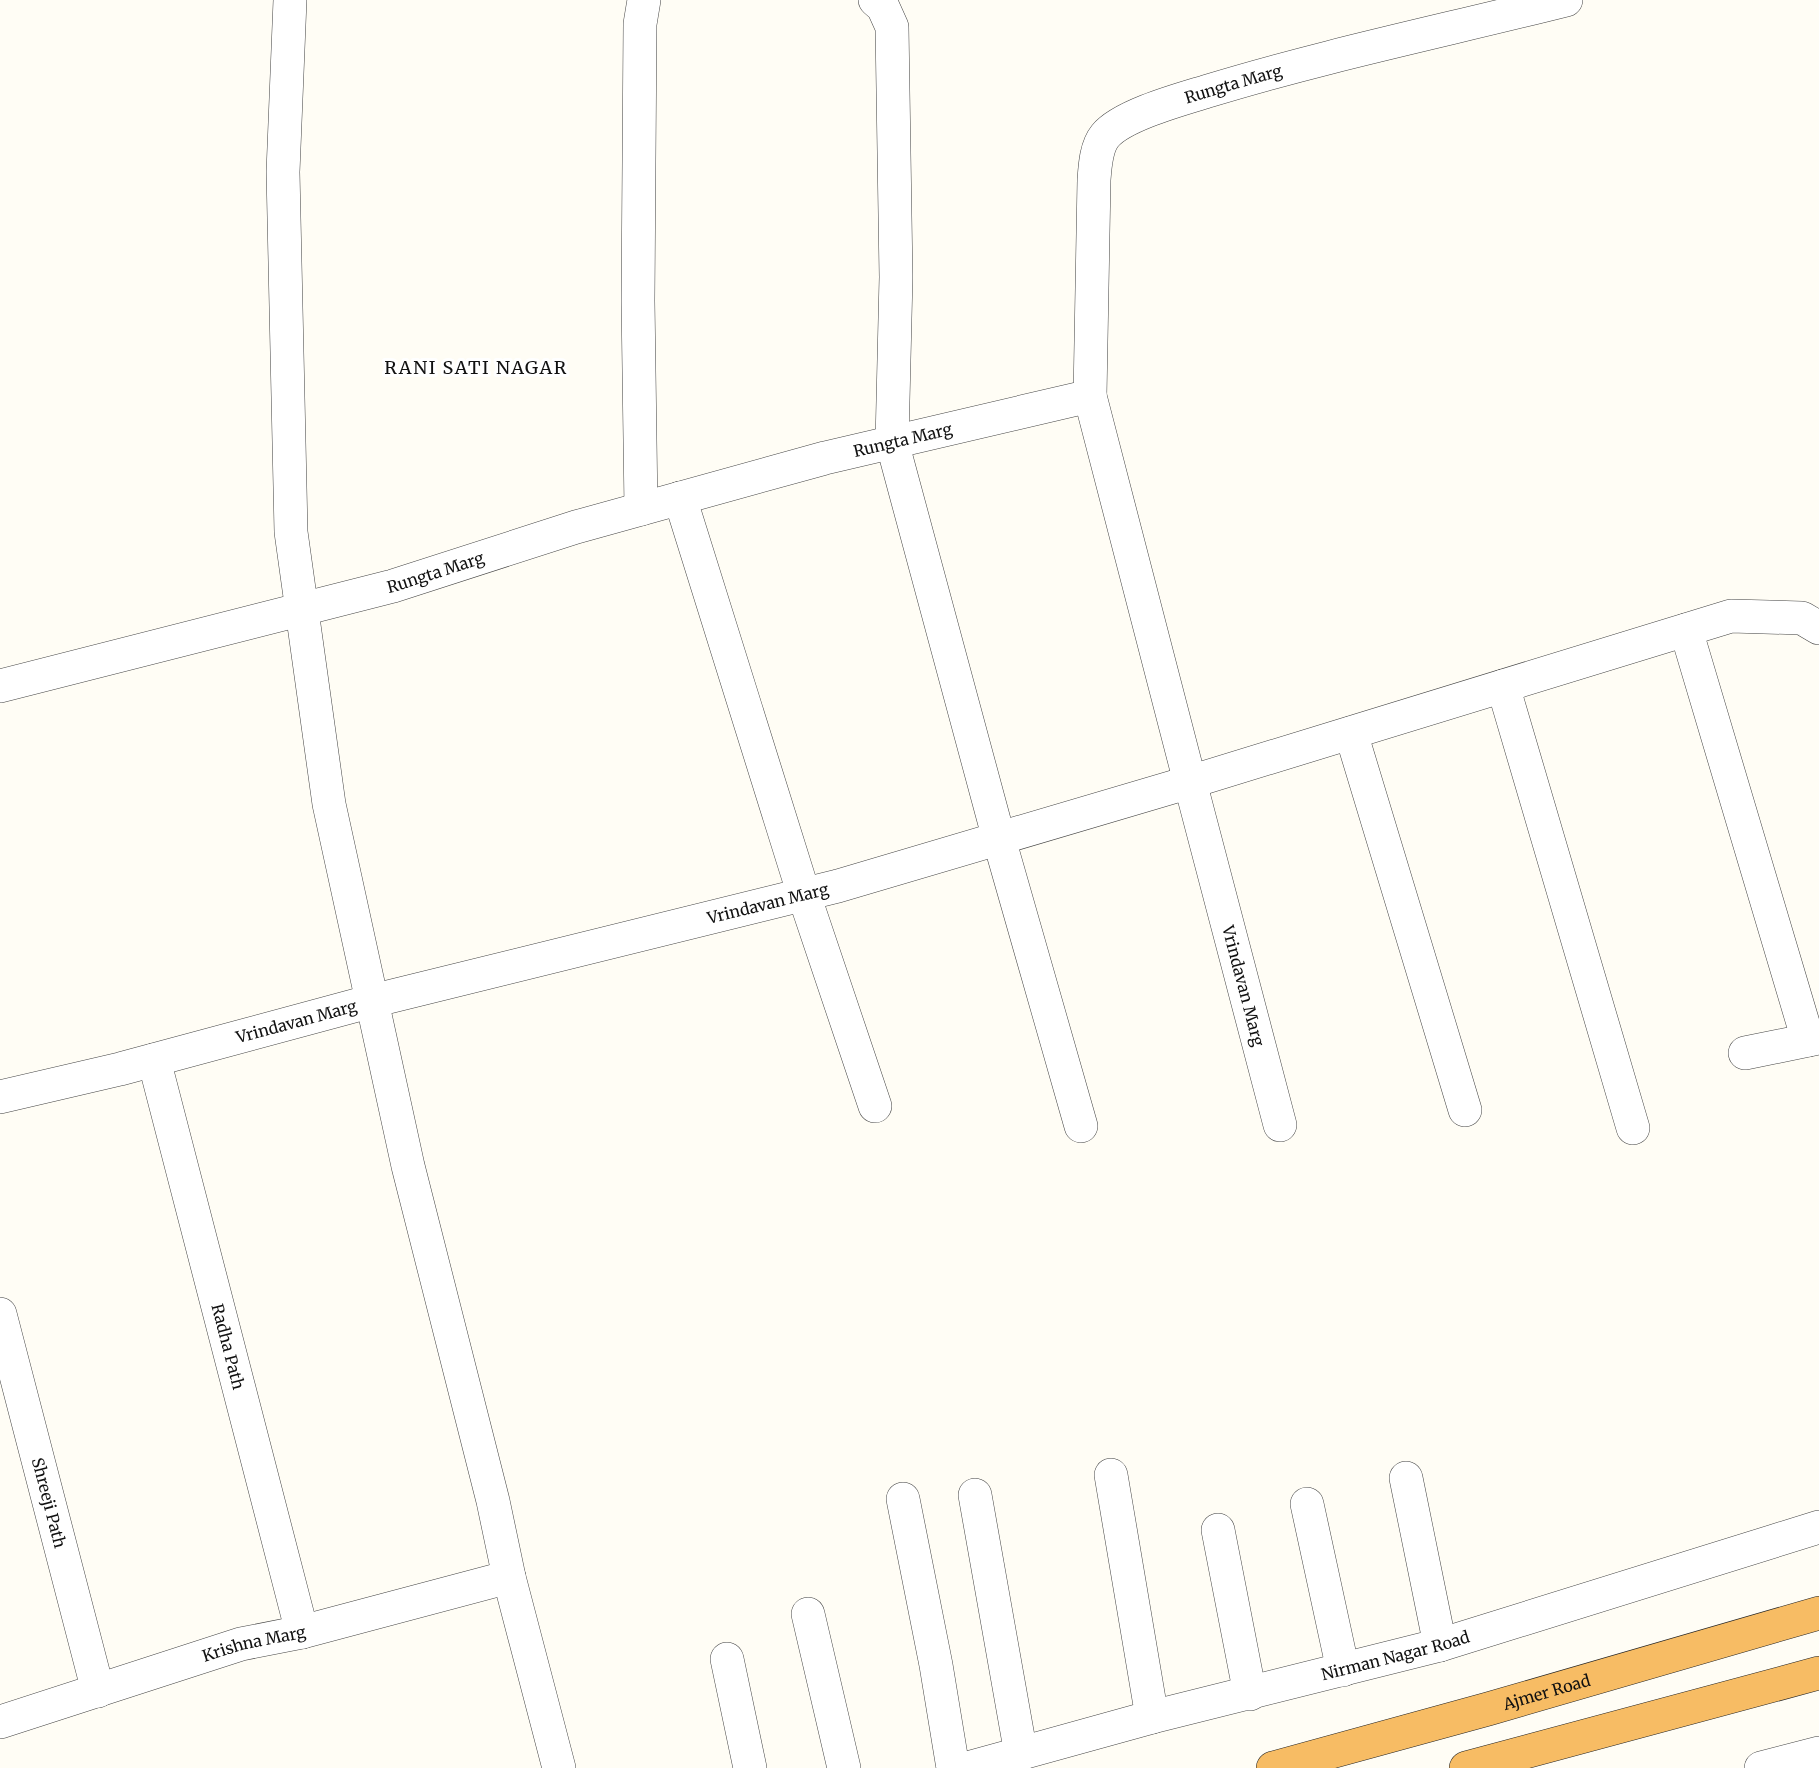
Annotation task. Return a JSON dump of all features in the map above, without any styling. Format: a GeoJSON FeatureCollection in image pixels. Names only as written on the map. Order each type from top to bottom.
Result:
{"type":"FeatureCollection","features":[{"type":"Feature","properties":{"kind":"highway","name":"Ajmer Road"},"geometry":{"type":"LineString","coordinates":[[1273,1768],[1500,1706],[1819,1613]]}},
{"type":"Feature","properties":{"kind":"highway"},"geometry":{"type":"LineString","coordinates":[[1467,1768],[1819,1673]]}},
{"type":"Feature","properties":{"kind":"street"},"geometry":{"type":"LineString","coordinates":[[290,0],[283,172],[291,532],[329,804],[408,1166],[493,1501],[509,1577],[560,1768]]}},
{"type":"Feature","properties":{"kind":"street"},"geometry":{"type":"LineString","coordinates":[[641,509],[638,289],[640,24],[644,0]]}},
{"type":"Feature","properties":{"kind":"street"},"geometry":{"type":"LineString","coordinates":[[875,0],[883,7],[892,27],[896,277],[892,442],[999,839],[1081,1126]]}},
{"type":"Feature","properties":{"kind":"street","name":"Rungta Marg"},"geometry":{"type":"LineString","coordinates":[[0,686],[393,585],[576,527],[680,498],[892,442],[1090,396],[1095,160],[1104,137],[1119,124],[1168,104],[1276,70],[1566,0]]}},
{"type":"Feature","properties":{"kind":"street"},"geometry":{"type":"LineString","coordinates":[[1090,396],[1190,782],[1731,616],[1762,615],[1802,618],[1819,628]]}},
{"type":"Feature","properties":{"kind":"street"},"geometry":{"type":"LineString","coordinates":[[680,498],[804,895],[875,1106]]}},
{"type":"Feature","properties":{"kind":"street"},"geometry":{"type":"LineString","coordinates":[[1686,630],[1813,1039],[1745,1053]]}},
{"type":"Feature","properties":{"kind":"street"},"geometry":{"type":"LineString","coordinates":[[1503,686],[1633,1128]]}},
{"type":"Feature","properties":{"kind":"street"},"geometry":{"type":"LineString","coordinates":[[1351,733],[1465,1110]]}},
{"type":"Feature","properties":{"kind":"street","name":"Vrindavan Marg"},"geometry":{"type":"LineString","coordinates":[[0,1097],[154,1060],[372,1001],[804,895],[1190,782],[1280,1125]]}},
{"type":"Feature","properties":{"kind":"street","name":"Radha Path"},"geometry":{"type":"LineString","coordinates":[[154,1060],[302,1632]]}},
{"type":"Feature","properties":{"kind":"street","name":"Shreeji Path"},"geometry":{"type":"LineString","coordinates":[[0,1314],[98,1691]]}},
{"type":"Feature","properties":{"kind":"street"},"geometry":{"type":"LineString","coordinates":[[1111,1475],[1152,1717]]}},
{"type":"Feature","properties":{"kind":"street"},"geometry":{"type":"LineString","coordinates":[[1406,1478],[1440,1645]]}},
{"type":"Feature","properties":{"kind":"street"},"geometry":{"type":"LineString","coordinates":[[975,1495],[1021,1754]]}},
{"type":"Feature","properties":{"kind":"street"},"geometry":{"type":"LineString","coordinates":[[903,1499],[936,1665],[953,1768]]}},
{"type":"Feature","properties":{"kind":"street"},"geometry":{"type":"LineString","coordinates":[[1307,1504],[1343,1670]]}},
{"type":"Feature","properties":{"kind":"street","name":"Nirman Nagar Road"},"geometry":{"type":"LineString","coordinates":[[968,1768],[1152,1717],[1440,1645],[1819,1527]]}},
{"type":"Feature","properties":{"kind":"street"},"geometry":{"type":"LineString","coordinates":[[1218,1530],[1250,1694]]}},
{"type":"Feature","properties":{"kind":"street","name":"Krishna Marg"},"geometry":{"type":"LineString","coordinates":[[0,1722],[241,1644],[302,1632],[509,1577]]}},
{"type":"Feature","properties":{"kind":"street"},"geometry":{"type":"LineString","coordinates":[[808,1614],[844,1768]]}},
{"type":"Feature","properties":{"kind":"street"},"geometry":{"type":"LineString","coordinates":[[727,1659],[750,1768]]}},
{"type":"Feature","properties":{"kind":"street"},"geometry":{"type":"LineString","coordinates":[[1761,1768],[1819,1753]]}},
{"type":"Feature","properties":{"kind":"district","name":"RANI SATI NAGAR"},"geometry":{"type":"Point","coordinates":[476,368]}}]}
